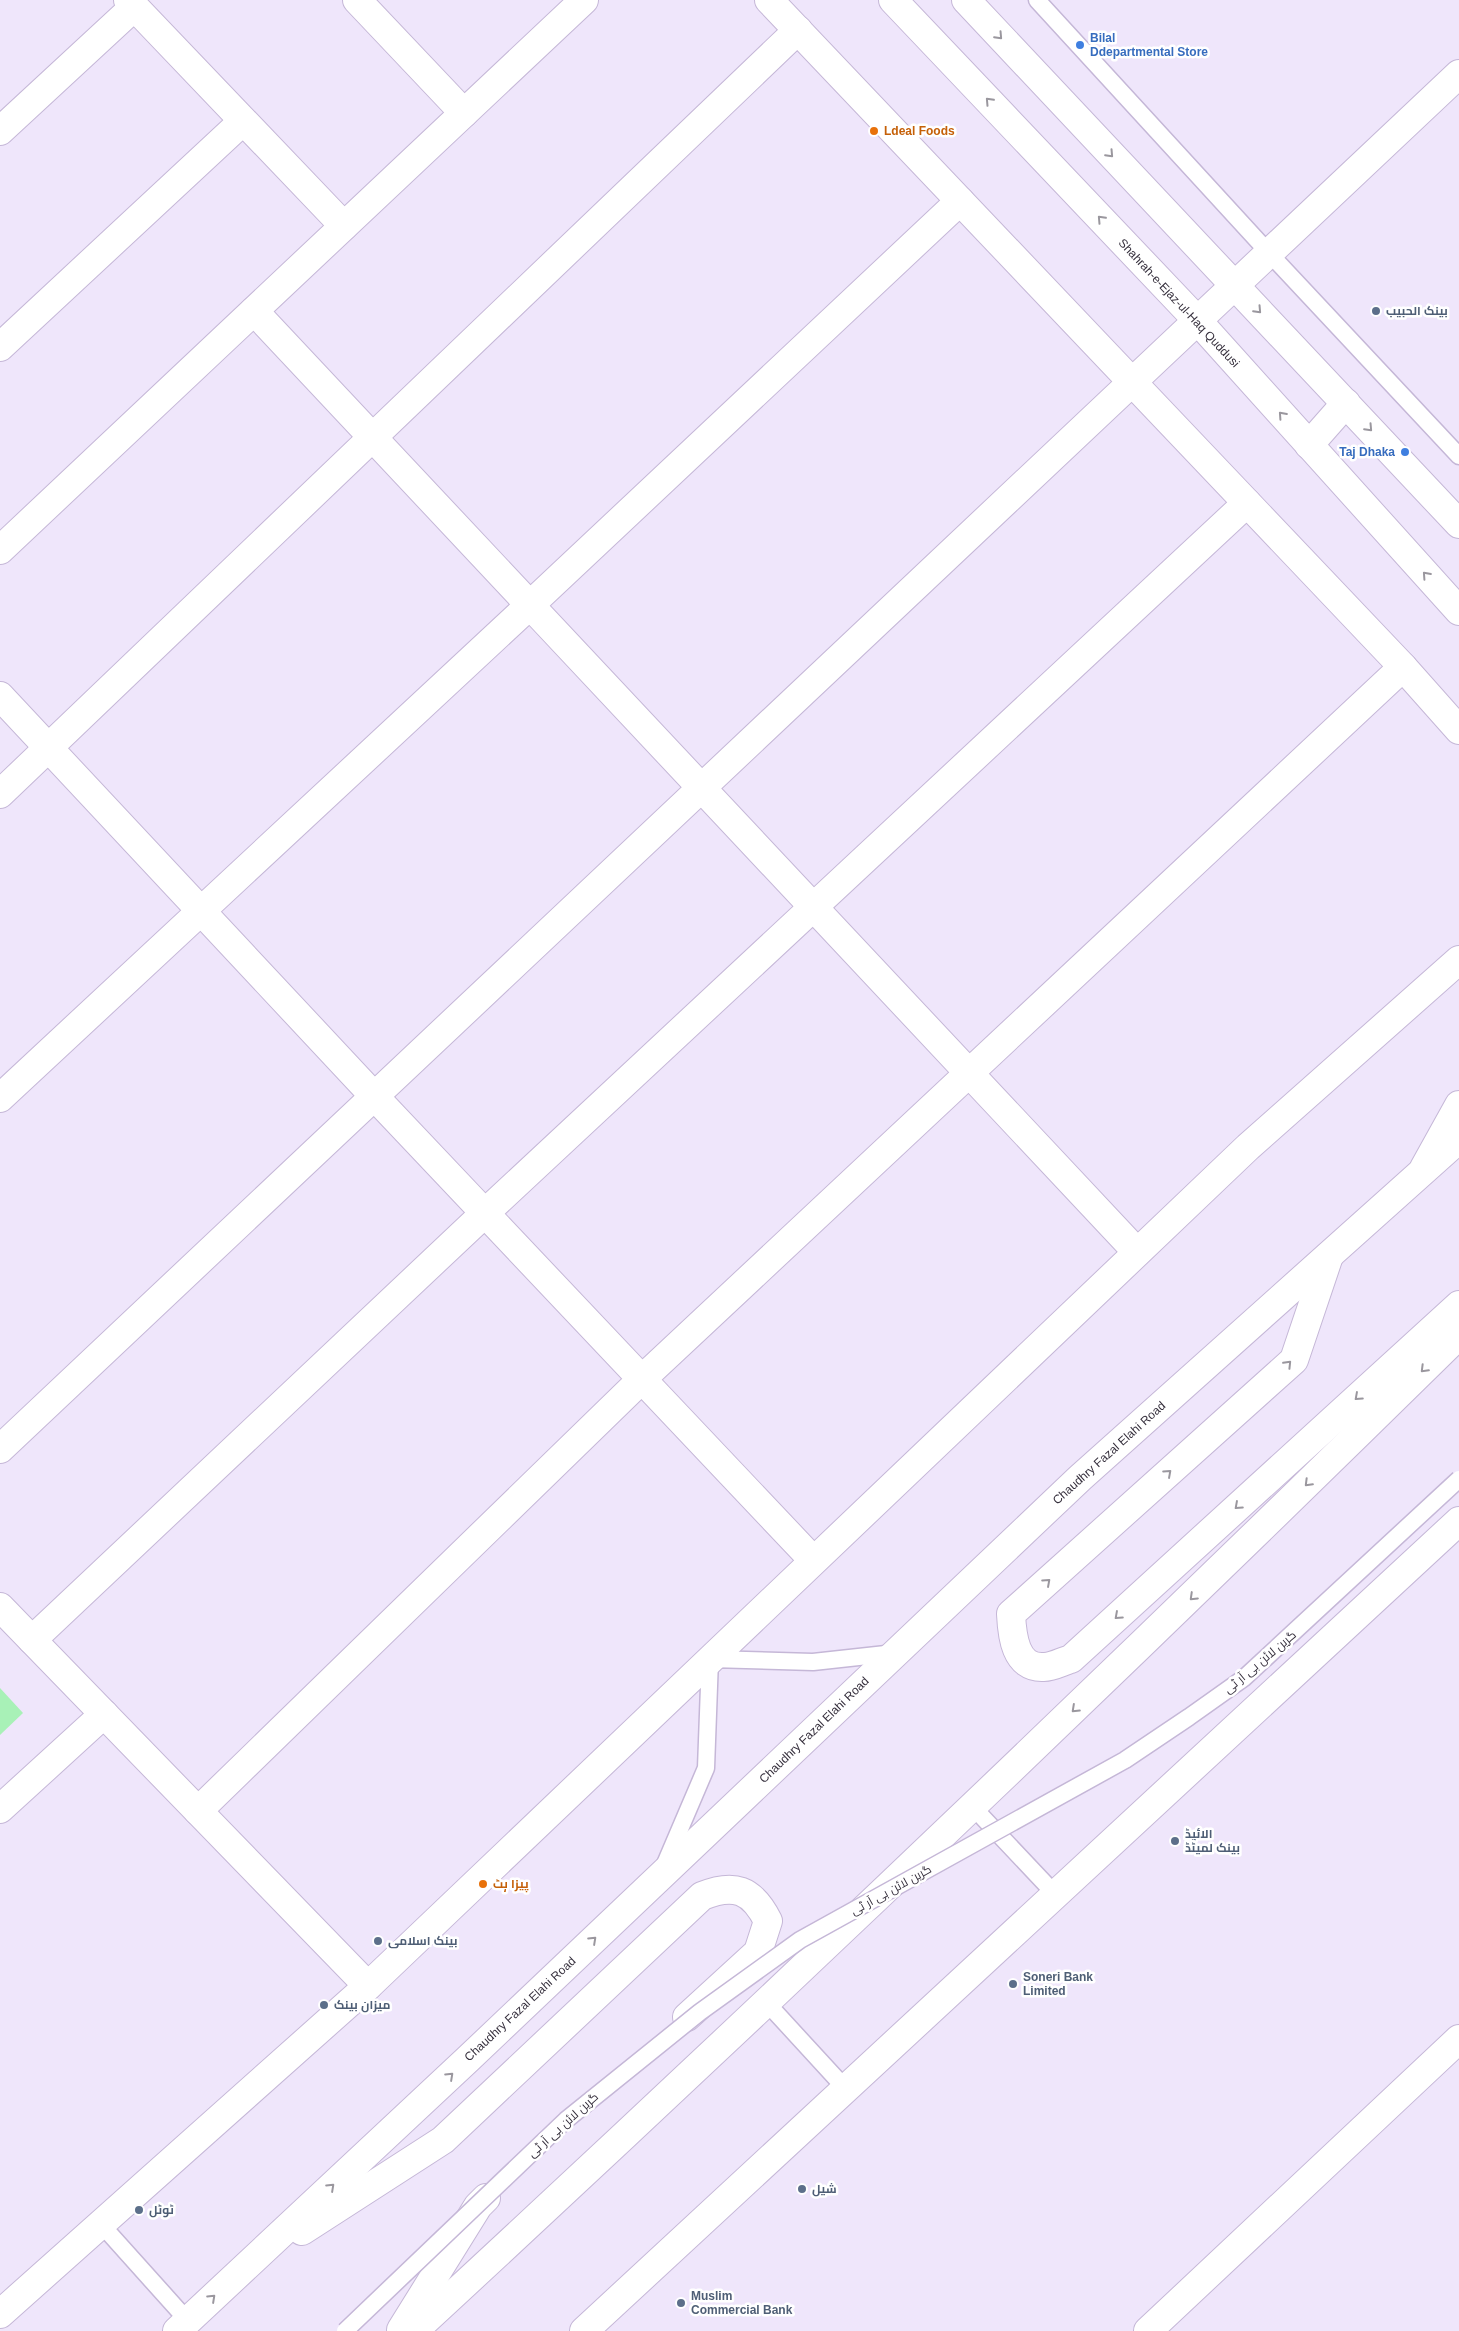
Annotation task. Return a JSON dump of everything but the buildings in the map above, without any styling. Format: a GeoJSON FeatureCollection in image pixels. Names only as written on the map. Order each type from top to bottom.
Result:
{"type":"FeatureCollection","features":[{"type":"Feature","properties":{"kind":"street"},"geometry":{"type":"LineString","coordinates":[[357,0],[464,113]]}},
{"type":"Feature","properties":{"kind":"street"},"geometry":{"type":"LineString","coordinates":[[768,0],[1403,667],[1459,730]]}},
{"type":"Feature","properties":{"kind":"street","name":"Shahrah-e-Ejaz-ul-Haq Quddusi"},"geometry":{"type":"LineString","coordinates":[[893,0],[1197,320],[1459,611]]}},
{"type":"Feature","properties":{"kind":"street"},"geometry":{"type":"LineString","coordinates":[[966,0],[1459,524]]}},
{"type":"Feature","properties":{"kind":"street"},"geometry":{"type":"LineString","coordinates":[[0,132],[131,3],[344,226]]}},
{"type":"Feature","properties":{"kind":"street"},"geometry":{"type":"LineString","coordinates":[[0,550],[464,113],[575,3]]}},
{"type":"Feature","properties":{"kind":"street"},"geometry":{"type":"LineString","coordinates":[[0,794],[798,30]]}},
{"type":"Feature","properties":{"kind":"street"},"geometry":{"type":"LineString","coordinates":[[0,1449],[1459,74]]}},
{"type":"Feature","properties":{"kind":"street"},"geometry":{"type":"LineString","coordinates":[[0,347],[243,122]]}},
{"type":"Feature","properties":{"kind":"street"},"geometry":{"type":"LineString","coordinates":[[0,1098],[530,605],[960,201]]}},
{"type":"Feature","properties":{"kind":"street"},"geometry":{"type":"LineString","coordinates":[[254,311],[1137,1252]]}},
{"type":"Feature","properties":{"kind":"street"},"geometry":{"type":"LineString","coordinates":[[1309,445],[1346,403]]}},
{"type":"Feature","properties":{"kind":"street"},"geometry":{"type":"LineString","coordinates":[[32,1640],[485,1213],[1247,504]]}},
{"type":"Feature","properties":{"kind":"street"},"geometry":{"type":"LineString","coordinates":[[198,1811],[642,1379],[1403,667]]}},
{"type":"Feature","properties":{"kind":"street"},"geometry":{"type":"LineString","coordinates":[[0,696],[374,1096],[813,1560]]}},
{"type":"Feature","properties":{"kind":"street"},"geometry":{"type":"LineString","coordinates":[[0,2314],[368,1986],[1248,1147],[1459,960]]}},
{"type":"Feature","properties":{"kind":"street"},"geometry":{"type":"LineString","coordinates":[[1422,1172],[1459,1106]]}},
{"type":"Feature","properties":{"kind":"street","name":"Chaudhry Fazal Elahi Road"},"geometry":{"type":"LineString","coordinates":[[182,2326],[1080,1478],[1459,1139]]}},
{"type":"Feature","properties":{"kind":"street"},"geometry":{"type":"LineString","coordinates":[[1330,1255],[1294,1360],[1011,1614],[1016,1650],[1028,1662],[1044,1668],[1071,1659],[1459,1305]]}},
{"type":"Feature","properties":{"kind":"street"},"geometry":{"type":"LineString","coordinates":[[414,2331],[766,2002],[1188,1602],[1459,1335]]}},
{"type":"Feature","properties":{"kind":"street"},"geometry":{"type":"LineString","coordinates":[[584,2331],[1459,1521]]}},
{"type":"Feature","properties":{"kind":"street"},"geometry":{"type":"LineString","coordinates":[[0,1607],[368,1986]]}},
{"type":"Feature","properties":{"kind":"street"},"geometry":{"type":"LineString","coordinates":[[0,1809],[104,1714]]}},
{"type":"Feature","properties":{"kind":"street"},"geometry":{"type":"LineString","coordinates":[[241,2271],[443,2140],[702,1896],[720,1889],[738,1890],[752,1898],[768,1921],[758,1952],[478,2206],[400,2331]]}},
{"type":"Feature","properties":{"kind":"street"},"geometry":{"type":"LineString","coordinates":[[1148,2331],[1459,2039]]}},
{"type":"Feature","properties":{"kind":"lane"},"geometry":{"type":"LineString","coordinates":[[1037,0],[1269,253],[1459,456]]}},
{"type":"Feature","properties":{"kind":"lane","name":"گرین لائن بی آر ٹی"},"geometry":{"type":"LineString","coordinates":[[345,2331],[566,2120],[700,2012],[800,1940],[1125,1760],[1197,1712],[1244,1678],[1459,1479]]}},
{"type":"Feature","properties":{"kind":"lane"},"geometry":{"type":"LineString","coordinates":[[659,1877],[706,1768],[710,1659],[812,1662],[895,1653]]}},
{"type":"Feature","properties":{"kind":"lane"},"geometry":{"type":"LineString","coordinates":[[972,1806],[1054,1894]]}},
{"type":"Feature","properties":{"kind":"lane"},"geometry":{"type":"LineString","coordinates":[[766,2002],[845,2088]]}},
{"type":"Feature","properties":{"kind":"lane"},"geometry":{"type":"LineString","coordinates":[[101,2224],[182,2326]]}},
{"type":"Feature","properties":{"kind":"green space"},"geometry":{"type":"Polygon","coordinates":[[[0,1688],[23,1713],[0,1735],[0,1688]]]}},
{"type":"Feature","properties":{"kind":"place","name":"Bilal Ddepartmental Store"},"geometry":{"type":"Point","coordinates":[1080,45]}},
{"type":"Feature","properties":{"kind":"place","name":"Ldeal Foods"},"geometry":{"type":"Point","coordinates":[874,131]}},
{"type":"Feature","properties":{"kind":"place","name":"بينک الحبيب"},"geometry":{"type":"Point","coordinates":[1376,311]}},
{"type":"Feature","properties":{"kind":"place","name":"Taj Dhaka"},"geometry":{"type":"Point","coordinates":[1405,452]}},
{"type":"Feature","properties":{"kind":"place","name":"الائیڈ بینک لمیٹڈ"},"geometry":{"type":"Point","coordinates":[1175,1841]}},
{"type":"Feature","properties":{"kind":"place","name":"پیزا ہٹ"},"geometry":{"type":"Point","coordinates":[483,1884]}},
{"type":"Feature","properties":{"kind":"place","name":"بینک اسلامی"},"geometry":{"type":"Point","coordinates":[378,1941]}},
{"type":"Feature","properties":{"kind":"place","name":"Soneri Bank Limited"},"geometry":{"type":"Point","coordinates":[1013,1984]}},
{"type":"Feature","properties":{"kind":"place","name":"میزان بینک"},"geometry":{"type":"Point","coordinates":[324,2005]}},
{"type":"Feature","properties":{"kind":"place","name":"شیل"},"geometry":{"type":"Point","coordinates":[802,2189]}},
{"type":"Feature","properties":{"kind":"place","name":"ٹوٹل"},"geometry":{"type":"Point","coordinates":[139,2210]}},
{"type":"Feature","properties":{"kind":"place","name":"Muslim Commercial Bank"},"geometry":{"type":"Point","coordinates":[681,2303]}}]}
